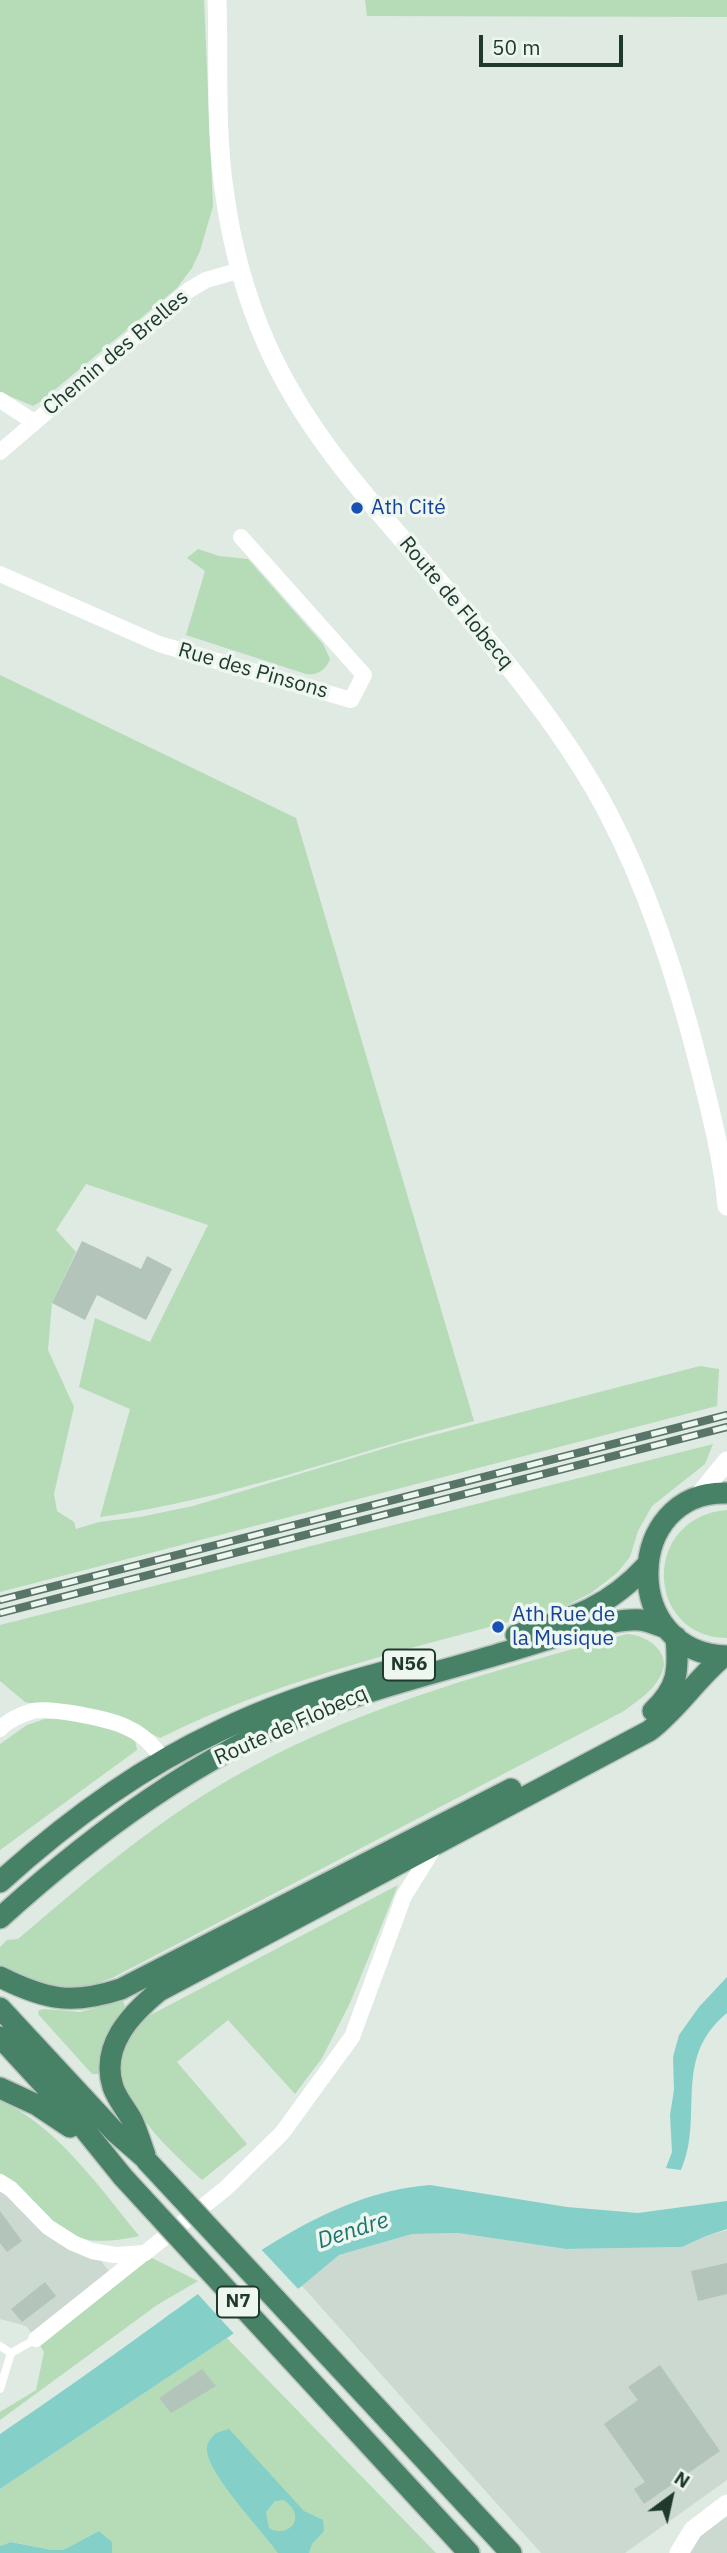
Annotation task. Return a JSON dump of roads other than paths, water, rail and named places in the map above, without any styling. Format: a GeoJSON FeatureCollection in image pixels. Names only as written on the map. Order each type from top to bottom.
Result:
{"type":"FeatureCollection","features":[{"type":"Feature","properties":{"kind":"highway","name":"N56"},"geometry":{"type":"LineString","coordinates":[[725,1656],[692,1647],[671,1632],[650,1598],[647,1565],[650,1548],[668,1518],[697,1498],[727,1493]]}},
{"type":"Feature","properties":{"kind":"highway","name":"Route de Flobecq"},"geometry":{"type":"LineString","coordinates":[[0,1882],[31,1853],[98,1804],[164,1760],[218,1731],[314,1692],[492,1643],[581,1615],[612,1598],[647,1565]]}},
{"type":"Feature","properties":{"kind":"highway","name":"Route de Flobecq"},"geometry":{"type":"LineString","coordinates":[[0,1918],[90,1842],[143,1803],[203,1766],[315,1711],[381,1686],[587,1629],[642,1620],[671,1632]]}},
{"type":"Feature","properties":{"kind":"highway"},"geometry":{"type":"LineString","coordinates":[[0,1978],[43,1996],[81,2000],[121,1989],[148,1976],[638,1723],[667,1695],[677,1678],[671,1632]]}},
{"type":"Feature","properties":{"kind":"highway"},"geometry":{"type":"LineString","coordinates":[[147,2161],[132,2121],[113,2087],[111,2072],[115,2042],[123,2026],[137,2009],[159,1991],[649,1731],[670,1713],[692,1685],[725,1656]]}},
{"type":"Feature","properties":{"kind":"highway","name":"N7"},"geometry":{"type":"LineString","coordinates":[[0,2008],[115,2132],[147,2161],[510,2553]]}},
{"type":"Feature","properties":{"kind":"highway","name":"N7"},"geometry":{"type":"LineString","coordinates":[[0,2037],[81,2125],[96,2147],[123,2177],[469,2553]]}},
{"type":"Feature","properties":{"kind":"highway"},"geometry":{"type":"LineString","coordinates":[[0,2088],[48,2111],[96,2147]]}},
{"type":"Feature","properties":{"kind":"street","name":"Route de Flobecq"},"geometry":{"type":"LineString","coordinates":[[217,0],[223,188],[241,270],[265,342],[300,409],[336,459],[514,671],[559,734],[608,813],[652,911],[674,973],[711,1112],[727,1206]]}},
{"type":"Feature","properties":{"kind":"street","name":"Chemin des Brelles"},"geometry":{"type":"LineString","coordinates":[[0,452],[189,290],[206,280],[241,270]]}},
{"type":"Feature","properties":{"kind":"street"},"geometry":{"type":"LineString","coordinates":[[0,400],[34,422]]}},
{"type":"Feature","properties":{"kind":"street","name":"Rue des Pinsons"},"geometry":{"type":"LineString","coordinates":[[0,574],[159,644],[351,699],[364,675],[241,537]]}},
{"type":"Feature","properties":{"kind":"street"},"geometry":{"type":"LineString","coordinates":[[697,1498],[727,1461]]}},
{"type":"Feature","properties":{"kind":"street"},"geometry":{"type":"LineString","coordinates":[[0,1729],[5,1723],[34,1710],[76,1713],[127,1727],[148,1740],[164,1760]]}},
{"type":"Feature","properties":{"kind":"street"},"geometry":{"type":"LineString","coordinates":[[36,2339],[226,2188],[282,2133],[352,2037],[404,1896],[435,1846]]}},
{"type":"Feature","properties":{"kind":"street"},"geometry":{"type":"LineString","coordinates":[[0,2182],[11,2189],[48,2227],[73,2243],[92,2251],[115,2255],[145,2253]]}},
{"type":"Feature","properties":{"kind":"street"},"geometry":{"type":"LineString","coordinates":[[679,2553],[693,2530],[727,2504]]}},
{"type":"Feature","properties":{"kind":"lane"},"geometry":{"type":"LineString","coordinates":[[0,2358],[36,2339]]}},
{"type":"Feature","properties":{"kind":"lane"},"geometry":{"type":"LineString","coordinates":[[0,2346],[11,2353]]}},
{"type":"Feature","properties":{"kind":"lane"},"geometry":{"type":"LineString","coordinates":[[0,2389],[11,2353]]}},
{"type":"Feature","properties":{"kind":"water"},"geometry":{"type":"Polygon","coordinates":[[[727,1977],[727,2013],[710,2031],[700,2049],[694,2069],[688,2150],[681,2170],[666,2168],[672,2152],[670,2115],[674,2090],[673,2057],[679,2035],[699,2007],[727,1977]]]}},
{"type":"Feature","properties":{"kind":"water","name":"Dendre"},"geometry":{"type":"Polygon","coordinates":[[[430,2185],[567,2207],[638,2213],[727,2201],[727,2229],[682,2247],[566,2249],[458,2233],[412,2234],[339,2255],[302,2286],[227,2338],[0,2489],[0,2434],[223,2276],[321,2216],[356,2201],[392,2191],[430,2185]]]}},
{"type":"Feature","properties":{"kind":"water"},"geometry":{"type":"Polygon","coordinates":[[[229,2429],[304,2511],[323,2520],[324,2531],[312,2544],[309,2553],[278,2553],[236,2501],[209,2458],[207,2447],[216,2433],[229,2429]],[[284,2500],[275,2501],[266,2512],[269,2528],[282,2531],[292,2526],[295,2514],[284,2500]]]}},
{"type":"Feature","properties":{"kind":"water"},"geometry":{"type":"Polygon","coordinates":[[[99,2531],[112,2542],[112,2553],[0,2553],[0,2546],[11,2542],[63,2550],[99,2531]]]}},
{"type":"Feature","properties":{"kind":"railway"},"geometry":{"type":"LineString","coordinates":[[0,1600],[727,1415]]}},
{"type":"Feature","properties":{"kind":"railway"},"geometry":{"type":"LineString","coordinates":[[0,1613],[727,1427]]}},
{"type":"Feature","properties":{"kind":"place","name":"Ath Cité"},"geometry":{"type":"Point","coordinates":[357,508]}},
{"type":"Feature","properties":{"kind":"place","name":"Ath Rue de la Musique"},"geometry":{"type":"Point","coordinates":[498,1627]}}]}
